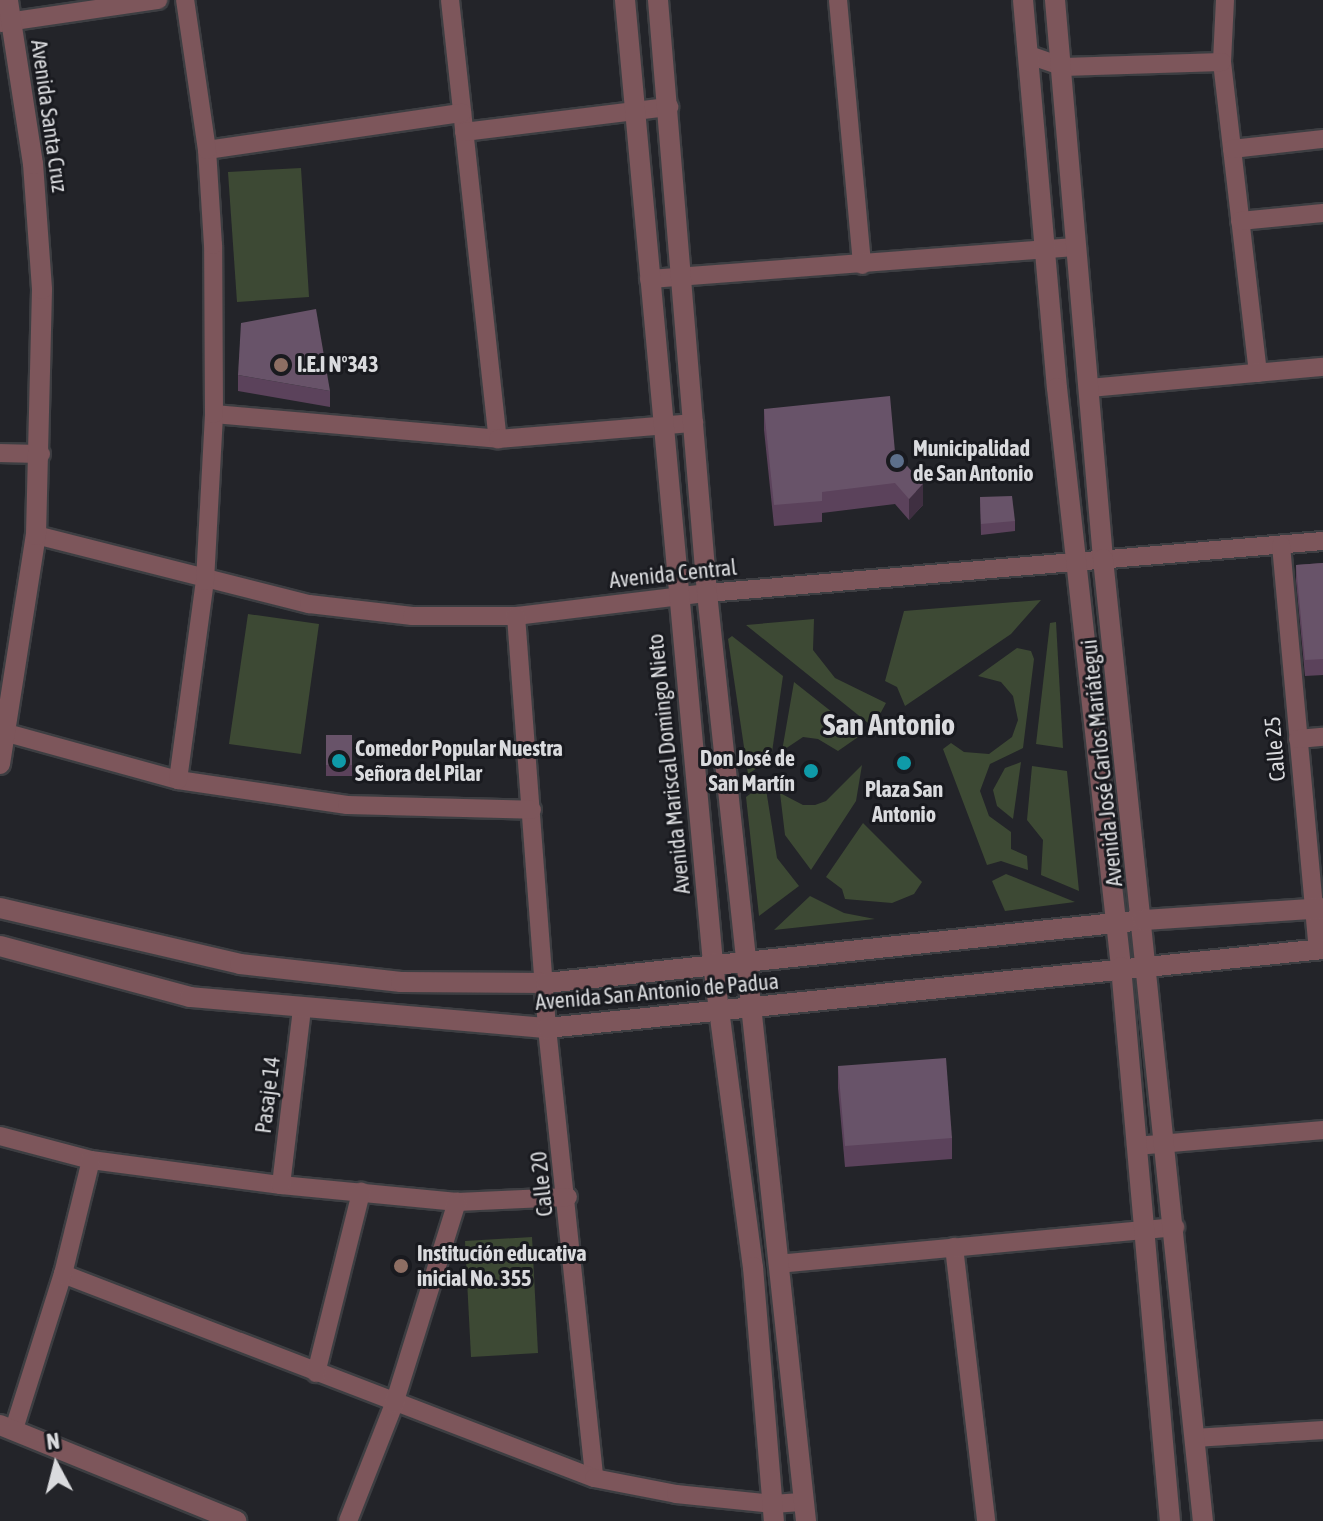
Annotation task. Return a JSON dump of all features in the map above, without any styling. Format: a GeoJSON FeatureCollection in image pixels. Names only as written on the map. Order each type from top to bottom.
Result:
{"type":"FeatureCollection","features":[{"type":"Feature","properties":{"kind":"street"},"geometry":{"type":"LineString","coordinates":[[6,14],[158,0]]}},
{"type":"Feature","properties":{"kind":"street"},"geometry":{"type":"LineString","coordinates":[[178,780],[205,581],[214,414],[213,245],[207,150],[185,0]]}},
{"type":"Feature","properties":{"kind":"street"},"geometry":{"type":"LineString","coordinates":[[450,0],[498,439]]}},
{"type":"Feature","properties":{"kind":"street","name":"Avenida Mariscal Domingo Nieto"},"geometry":{"type":"LineString","coordinates":[[625,0],[677,597],[713,964],[753,1267],[774,1513]]}},
{"type":"Feature","properties":{"kind":"street"},"geometry":{"type":"LineString","coordinates":[[63,1274],[394,1404],[594,1478],[774,1513],[805,1511],[707,593],[658,0]]}},
{"type":"Feature","properties":{"kind":"street"},"geometry":{"type":"LineString","coordinates":[[838,0],[862,265]]}},
{"type":"Feature","properties":{"kind":"street","name":"Avenida José Carlos Mariátegui"},"geometry":{"type":"LineString","coordinates":[[1023,0],[1044,249],[1121,967],[1170,1521]]}},
{"type":"Feature","properties":{"kind":"street","name":"Avenida José Carlos Mariátegui"},"geometry":{"type":"LineString","coordinates":[[1055,0],[1103,559],[1167,1142],[1203,1521]]}},
{"type":"Feature","properties":{"kind":"street"},"geometry":{"type":"LineString","coordinates":[[1225,0],[1222,62],[1258,373]]}},
{"type":"Feature","properties":{"kind":"street","name":"Avenida Santa Cruz"},"geometry":{"type":"LineString","coordinates":[[0,764],[36,535],[41,454],[42,289],[33,164],[6,14]]}},
{"type":"Feature","properties":{"kind":"street"},"geometry":{"type":"LineString","coordinates":[[1029,55],[1063,67],[1222,62]]}},
{"type":"Feature","properties":{"kind":"street"},"geometry":{"type":"LineString","coordinates":[[207,150],[463,123],[669,107]]}},
{"type":"Feature","properties":{"kind":"street"},"geometry":{"type":"LineString","coordinates":[[1232,149],[1323,139]]}},
{"type":"Feature","properties":{"kind":"street"},"geometry":{"type":"LineString","coordinates":[[1240,221],[1323,213]]}},
{"type":"Feature","properties":{"kind":"street"},"geometry":{"type":"LineString","coordinates":[[649,279],[1076,247]]}},
{"type":"Feature","properties":{"kind":"street"},"geometry":{"type":"LineString","coordinates":[[655,350],[688,348]]}},
{"type":"Feature","properties":{"kind":"street"},"geometry":{"type":"LineString","coordinates":[[1090,388],[1323,367]]}},
{"type":"Feature","properties":{"kind":"street"},"geometry":{"type":"LineString","coordinates":[[214,414],[498,439],[694,423]]}},
{"type":"Feature","properties":{"kind":"street"},"geometry":{"type":"LineString","coordinates":[[0,453],[41,454]]}},
{"type":"Feature","properties":{"kind":"street","name":"Avenida Central"},"geometry":{"type":"LineString","coordinates":[[36,535],[205,581],[309,604],[412,616],[516,616],[707,593],[1323,541]]}},
{"type":"Feature","properties":{"kind":"street","name":"Calle 25"},"geometry":{"type":"LineString","coordinates":[[1281,545],[1320,949]]}},
{"type":"Feature","properties":{"kind":"street","name":"Calle 20"},"geometry":{"type":"LineString","coordinates":[[516,616],[547,1028],[568,1197],[594,1478]]}},
{"type":"Feature","properties":{"kind":"street"},"geometry":{"type":"LineString","coordinates":[[7,733],[178,780],[347,805],[443,812],[532,810]]}},
{"type":"Feature","properties":{"kind":"street"},"geometry":{"type":"LineString","coordinates":[[1298,739],[1323,737]]}},
{"type":"Feature","properties":{"kind":"street","name":"Avenida San Antonio de Padua"},"geometry":{"type":"LineString","coordinates":[[0,908],[240,964],[401,982],[546,983],[1143,920],[1318,909]]}},
{"type":"Feature","properties":{"kind":"street","name":"Avenida San Antonio de Padua"},"geometry":{"type":"LineString","coordinates":[[0,946],[190,997],[302,1010],[547,1028],[752,1009],[1147,963],[1320,949]]}},
{"type":"Feature","properties":{"kind":"street","name":"Pasaje 14"},"geometry":{"type":"LineString","coordinates":[[281,1185],[302,1010]]}},
{"type":"Feature","properties":{"kind":"street"},"geometry":{"type":"LineString","coordinates":[[1136,1146],[1323,1130]]}},
{"type":"Feature","properties":{"kind":"street"},"geometry":{"type":"LineString","coordinates":[[0,1136],[91,1160],[281,1185],[457,1202],[568,1197]]}},
{"type":"Feature","properties":{"kind":"street"},"geometry":{"type":"LineString","coordinates":[[91,1160],[63,1274],[7,1427],[236,1521]]}},
{"type":"Feature","properties":{"kind":"street"},"geometry":{"type":"LineString","coordinates":[[316,1373],[361,1192]]}},
{"type":"Feature","properties":{"kind":"street"},"geometry":{"type":"LineString","coordinates":[[348,1521],[394,1404],[457,1202]]}},
{"type":"Feature","properties":{"kind":"street"},"geometry":{"type":"LineString","coordinates":[[778,1264],[1175,1227]]}},
{"type":"Feature","properties":{"kind":"street"},"geometry":{"type":"LineString","coordinates":[[954,1247],[986,1521]]}},
{"type":"Feature","properties":{"kind":"street"},"geometry":{"type":"LineString","coordinates":[[1195,1438],[1323,1430]]}},
{"type":"Feature","properties":{"kind":"green space"},"geometry":{"type":"Polygon","coordinates":[[[301,168],[309,297],[237,302],[228,172],[301,168]]]}},
{"type":"Feature","properties":{"kind":"green space"},"geometry":{"type":"Polygon","coordinates":[[[1041,600],[1011,634],[905,706],[897,687],[885,681],[904,611],[1041,600]]]}},
{"type":"Feature","properties":{"kind":"green space"},"geometry":{"type":"Polygon","coordinates":[[[248,614],[319,624],[301,754],[229,744],[248,614]]]}},
{"type":"Feature","properties":{"kind":"green space"},"geometry":{"type":"Polygon","coordinates":[[[814,619],[813,650],[835,678],[886,703],[873,727],[746,625],[814,619]]]}},
{"type":"Feature","properties":{"kind":"green space"},"geometry":{"type":"Polygon","coordinates":[[[1056,622],[1063,748],[1036,744],[1050,623],[1056,622]]]}},
{"type":"Feature","properties":{"kind":"green space"},"geometry":{"type":"Polygon","coordinates":[[[732,636],[783,676],[771,759],[748,774],[728,639],[732,636]]]}},
{"type":"Feature","properties":{"kind":"green space"},"geometry":{"type":"Polygon","coordinates":[[[1017,648],[1031,651],[1034,659],[1023,748],[990,764],[980,791],[989,816],[1011,832],[1011,849],[1027,856],[1028,870],[1001,861],[987,865],[943,749],[951,743],[964,752],[989,754],[1012,737],[1018,720],[1013,696],[1001,682],[978,676],[1017,648]]]}},
{"type":"Feature","properties":{"kind":"green space"},"geometry":{"type":"Polygon","coordinates":[[[794,682],[861,735],[838,751],[818,739],[803,737],[782,751],[794,682]]]}},
{"type":"Feature","properties":{"kind":"green space"},"geometry":{"type":"Polygon","coordinates":[[[1021,762],[1013,819],[997,806],[993,790],[1005,768],[1021,762]]]}},
{"type":"Feature","properties":{"kind":"green space"},"geometry":{"type":"Polygon","coordinates":[[[862,765],[856,801],[811,870],[785,835],[780,793],[803,805],[815,805],[826,801],[862,765]]]}},
{"type":"Feature","properties":{"kind":"green space"},"geometry":{"type":"Polygon","coordinates":[[[1032,766],[1067,771],[1079,891],[1041,875],[1043,840],[1027,820],[1032,766]]]}},
{"type":"Feature","properties":{"kind":"green space"},"geometry":{"type":"Polygon","coordinates":[[[765,783],[777,858],[799,886],[759,916],[746,797],[765,783]]]}},
{"type":"Feature","properties":{"kind":"green space"},"geometry":{"type":"Polygon","coordinates":[[[863,823],[922,882],[914,894],[892,903],[845,899],[842,889],[826,877],[863,823]]]}},
{"type":"Feature","properties":{"kind":"green space"},"geometry":{"type":"Polygon","coordinates":[[[1006,874],[1075,902],[1005,911],[992,881],[1006,874]]]}},
{"type":"Feature","properties":{"kind":"green space"},"geometry":{"type":"Polygon","coordinates":[[[810,896],[844,913],[875,919],[774,930],[810,896]]]}},
{"type":"Feature","properties":{"kind":"green space"},"geometry":{"type":"Polygon","coordinates":[[[532,1237],[538,1353],[471,1357],[465,1241],[532,1237]]]}},
{"type":"Feature","properties":{"kind":"building","name":"I.E.I N°343"},"geometry":{"type":"Polygon","coordinates":[[[316,309],[330,391],[238,375],[241,323],[316,309]]]}},
{"type":"Feature","properties":{"kind":"building"},"geometry":{"type":"Polygon","coordinates":[[[890,396],[895,452],[923,484],[909,499],[895,483],[822,492],[822,501],[774,505],[764,409],[890,396]]]}},
{"type":"Feature","properties":{"kind":"building"},"geometry":{"type":"Polygon","coordinates":[[[1012,496],[1015,521],[981,524],[980,497],[1012,496]]]}},
{"type":"Feature","properties":{"kind":"building"},"geometry":{"type":"Polygon","coordinates":[[[1323,563],[1323,659],[1305,660],[1296,565],[1323,563]]]}},
{"type":"Feature","properties":{"kind":"building","name":"Comedor Popular Nuestra Señora del Pilar"},"geometry":{"type":"Polygon","coordinates":[[[326,735],[352,735],[352,765],[326,765],[326,735]]]}},
{"type":"Feature","properties":{"kind":"building"},"geometry":{"type":"Polygon","coordinates":[[[946,1058],[952,1138],[845,1146],[838,1066],[946,1058]]]}},
{"type":"Feature","properties":{"kind":"place","name":"I.E.I N°343"},"geometry":{"type":"Point","coordinates":[281,365]}},
{"type":"Feature","properties":{"kind":"place","name":"Municipalidad de San Antonio"},"geometry":{"type":"Point","coordinates":[897,461]}},
{"type":"Feature","properties":{"kind":"place","name":"Comedor Popular Nuestra Señora del Pilar"},"geometry":{"type":"Point","coordinates":[339,761]}},
{"type":"Feature","properties":{"kind":"place","name":"Plaza San Antonio"},"geometry":{"type":"Point","coordinates":[904,763]}},
{"type":"Feature","properties":{"kind":"place","name":"Don José de San Martín"},"geometry":{"type":"Point","coordinates":[811,771]}},
{"type":"Feature","properties":{"kind":"place","name":"Institución educativa inicial No. 355"},"geometry":{"type":"Point","coordinates":[401,1266]}},
{"type":"Feature","properties":{"kind":"district","name":"San Antonio"},"geometry":{"type":"Point","coordinates":[889,724]}}]}
